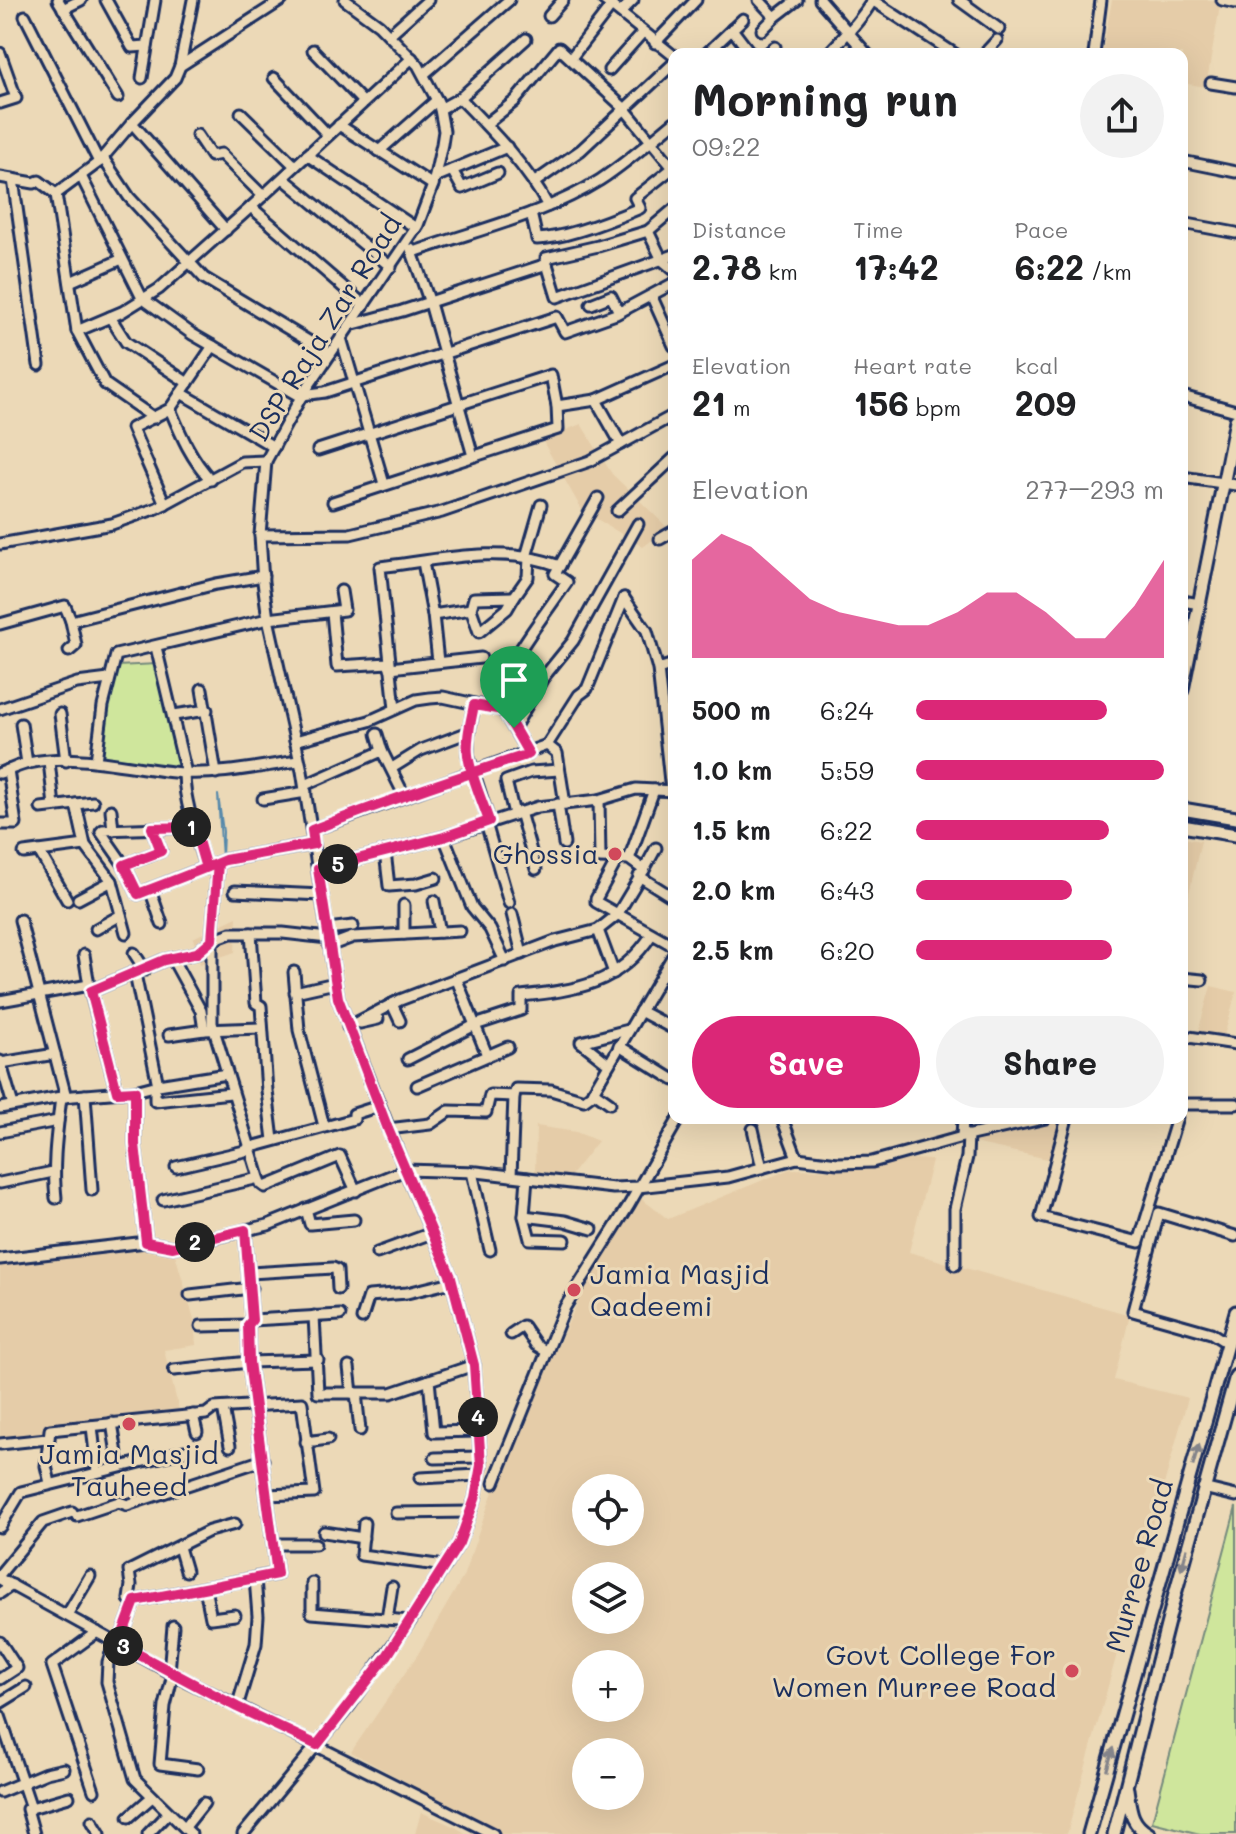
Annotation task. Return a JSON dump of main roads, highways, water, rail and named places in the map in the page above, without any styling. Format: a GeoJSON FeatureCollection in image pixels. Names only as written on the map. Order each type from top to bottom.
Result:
{"type":"FeatureCollection","features":[{"type":"Feature","properties":{"kind":"main road"},"geometry":{"type":"LineString","coordinates":[[1188,658],[1236,420]]}},
{"type":"Feature","properties":{"kind":"main road"},"geometry":{"type":"LineString","coordinates":[[1188,810],[1236,818]]}},
{"type":"Feature","properties":{"kind":"main road"},"geometry":{"type":"LineString","coordinates":[[1188,827],[1236,835]]}},
{"type":"Feature","properties":{"kind":"main road","name":"Murree Road"},"geometry":{"type":"LineString","coordinates":[[1089,1834],[1236,1312]]}},
{"type":"Feature","properties":{"kind":"main road","name":"Murree Road"},"geometry":{"type":"LineString","coordinates":[[1114,1834],[1203,1488],[1236,1376]]}},
{"type":"Feature","properties":{"kind":"main road"},"geometry":{"type":"LineString","coordinates":[[1126,1780],[1131,1817],[1140,1830],[1149,1834]]}},
{"type":"Feature","properties":{"kind":"waterway"},"geometry":{"type":"LineString","coordinates":[[218,795],[223,832],[222,858],[218,795]]}},
{"type":"Feature","properties":{"kind":"place","name":"Ghossia"},"geometry":{"type":"Point","coordinates":[615,854]}},
{"type":"Feature","properties":{"kind":"place","name":"Jamia Masjid Qadeemi"},"geometry":{"type":"Point","coordinates":[574,1290]}},
{"type":"Feature","properties":{"kind":"place","name":"Jamia Masjid Tauheed"},"geometry":{"type":"Point","coordinates":[129,1424]}},
{"type":"Feature","properties":{"kind":"place","name":"Govt College For Women Murree Road"},"geometry":{"type":"Point","coordinates":[1072,1671]}}]}
